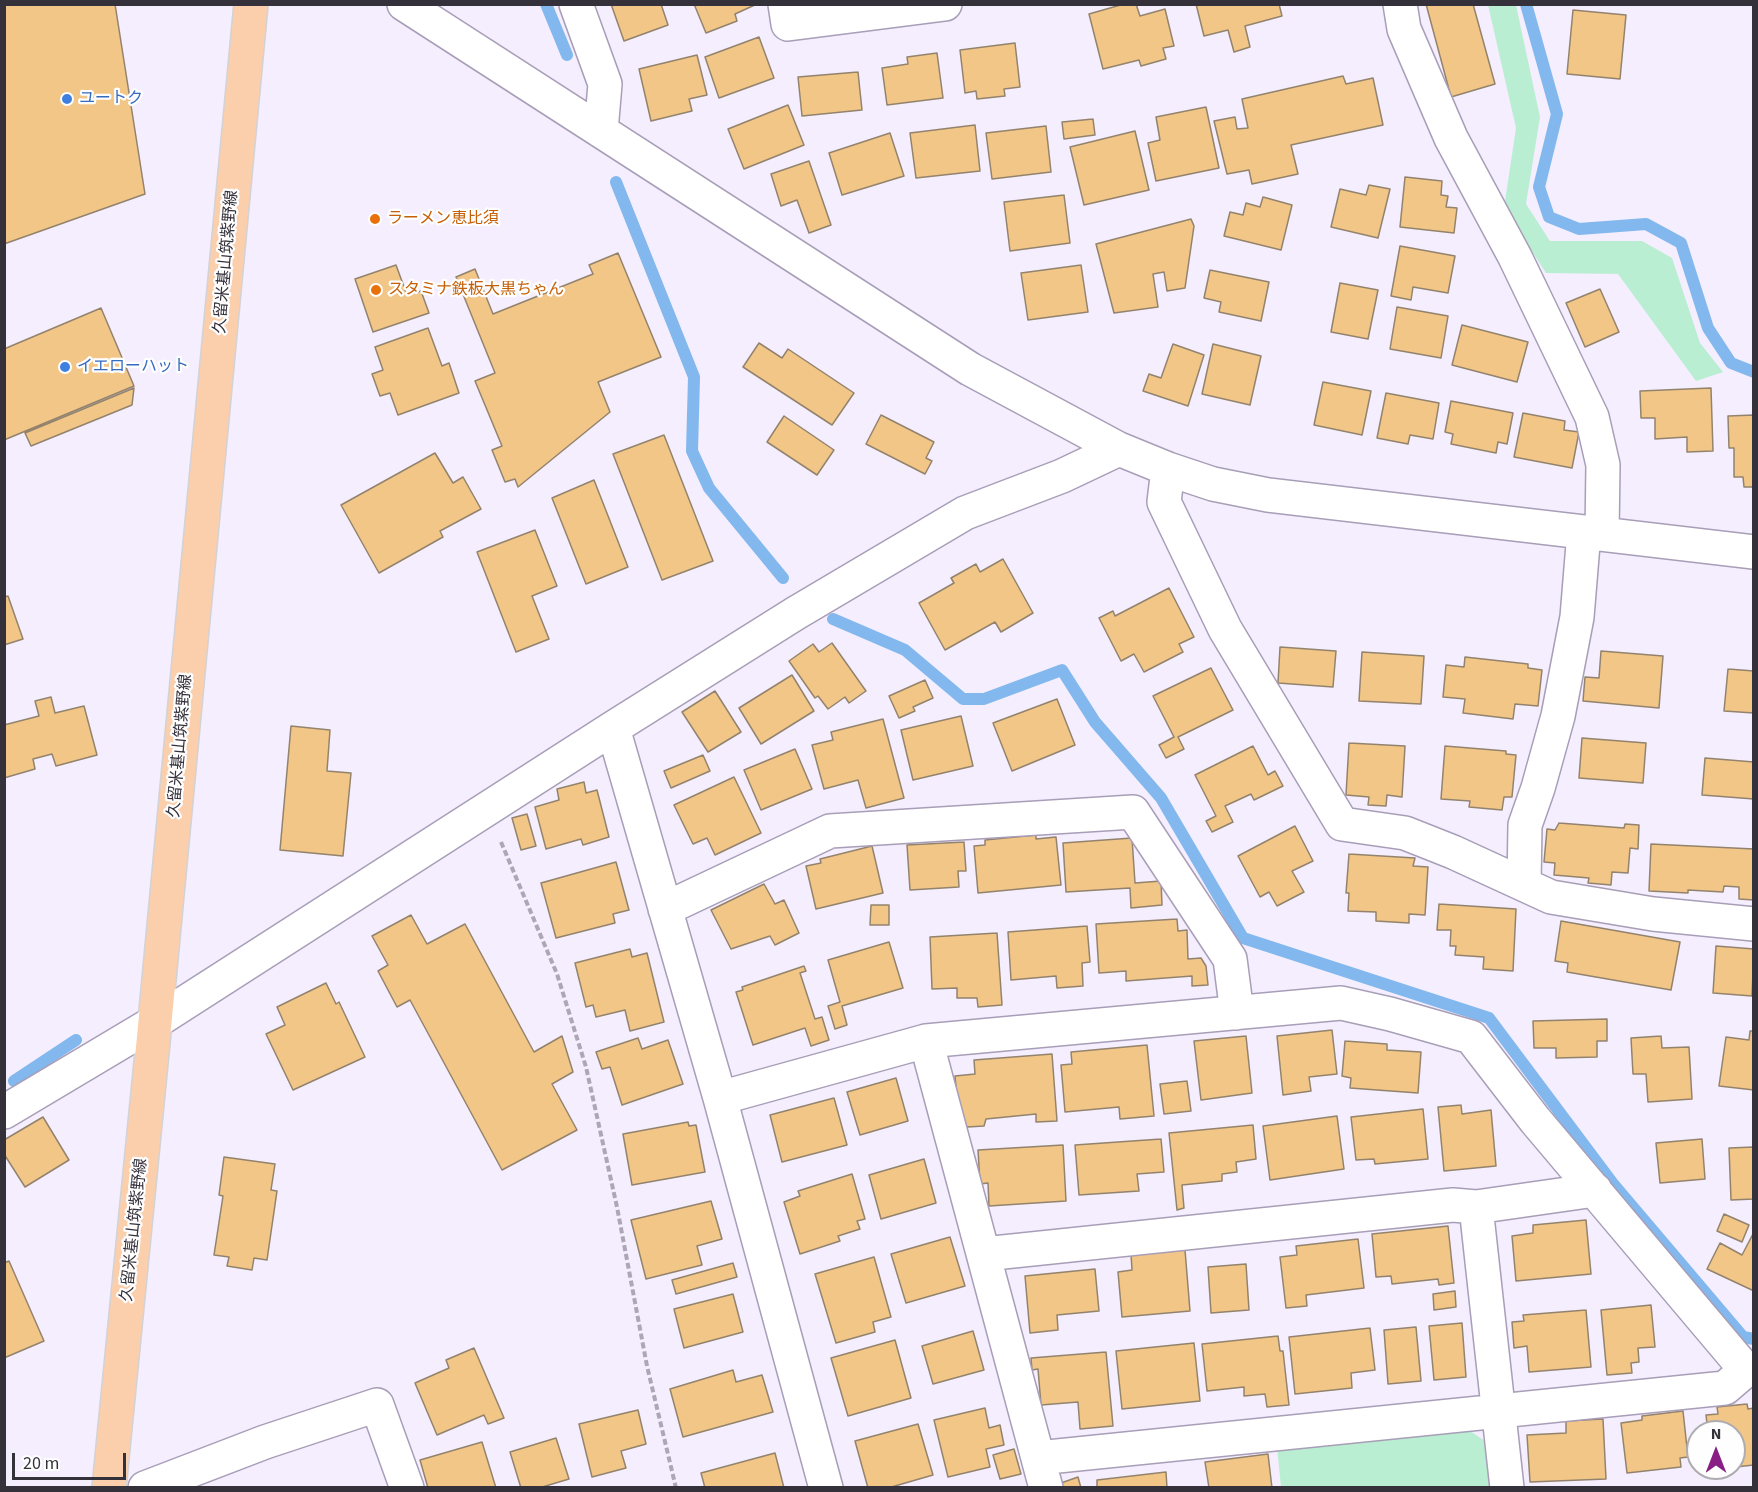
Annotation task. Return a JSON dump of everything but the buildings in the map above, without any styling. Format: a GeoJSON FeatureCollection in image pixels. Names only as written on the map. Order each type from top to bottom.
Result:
{"type":"FeatureCollection","features":[{"type":"Feature","properties":{"kind":"main road","name":"久留米基山筑紫野線"},"geometry":{"type":"LineString","coordinates":[[109,1488],[251,4]]}},
{"type":"Feature","properties":{"kind":"street"},"geometry":{"type":"LineString","coordinates":[[404,4],[970,369],[1119,449],[1168,469],[1213,484],[1268,495],[1754,552]]}},
{"type":"Feature","properties":{"kind":"street"},"geometry":{"type":"LineString","coordinates":[[576,4],[605,84],[601,131]]}},
{"type":"Feature","properties":{"kind":"street"},"geometry":{"type":"LineString","coordinates":[[786,4],[788,24],[945,4]]}},
{"type":"Feature","properties":{"kind":"street"},"geometry":{"type":"LineString","coordinates":[[1400,4],[1404,29],[1451,138],[1515,257],[1592,417],[1603,465],[1593,533],[1562,693],[1538,788],[1525,825],[1524,884]]}},
{"type":"Feature","properties":{"kind":"street"},"geometry":{"type":"LineString","coordinates":[[4,1112],[155,1022],[796,613],[964,513],[1062,476],[1119,449]]}},
{"type":"Feature","properties":{"kind":"street"},"geometry":{"type":"LineString","coordinates":[[1168,469],[1164,502],[1225,629],[1342,824],[1405,833],[1453,852],[1551,897],[1653,914],[1754,924]]}},
{"type":"Feature","properties":{"kind":"street"},"geometry":{"type":"LineString","coordinates":[[613,728],[720,1098],[826,1488]]}},
{"type":"Feature","properties":{"kind":"street"},"geometry":{"type":"LineString","coordinates":[[665,909],[830,831],[1133,812],[1230,959],[1237,1013]]}},
{"type":"Feature","properties":{"kind":"street"},"geometry":{"type":"LineString","coordinates":[[720,1098],[926,1041],[1341,1003],[1390,1014],[1471,1037],[1536,1120],[1750,1370],[1725,1388],[1499,1412],[1042,1473],[926,1041]]}},
{"type":"Feature","properties":{"kind":"street"},"geometry":{"type":"LineString","coordinates":[[984,1254],[1453,1205],[1476,1207],[1595,1190]]}},
{"type":"Feature","properties":{"kind":"street"},"geometry":{"type":"LineString","coordinates":[[1476,1207],[1507,1488]]}},
{"type":"Feature","properties":{"kind":"street"},"geometry":{"type":"LineString","coordinates":[[145,1488],[265,1442],[377,1405],[407,1488]]}},
{"type":"Feature","properties":{"kind":"path"},"geometry":{"type":"LineString","coordinates":[[487,809],[557,974],[586,1067],[617,1207],[647,1366],[676,1488]]}},
{"type":"Feature","properties":{"kind":"green space"},"geometry":{"type":"Polygon","coordinates":[[[1488,5],[1516,5],[1540,117],[1526,204],[1550,241],[1642,241],[1672,258],[1700,343],[1723,372],[1696,381],[1618,274],[1546,273],[1504,208],[1516,128],[1488,5]]]}},
{"type":"Feature","properties":{"kind":"green space"},"geometry":{"type":"Polygon","coordinates":[[[1467,1429],[1485,1441],[1489,1487],[1281,1487],[1277,1447],[1467,1429]]]}},
{"type":"Feature","properties":{"kind":"waterway"},"geometry":{"type":"LineString","coordinates":[[546,4],[567,55]]}},
{"type":"Feature","properties":{"kind":"waterway"},"geometry":{"type":"LineString","coordinates":[[1526,4],[1557,114],[1539,187],[1549,217],[1579,229],[1646,224],[1681,243],[1708,328],[1731,363],[1754,372]]}},
{"type":"Feature","properties":{"kind":"waterway"},"geometry":{"type":"LineString","coordinates":[[616,182],[694,377],[692,451],[709,488],[783,578]]}},
{"type":"Feature","properties":{"kind":"waterway"},"geometry":{"type":"LineString","coordinates":[[833,619],[905,650],[963,699],[984,699],[1062,670],[1095,722],[1161,798],[1243,938],[1489,1018],[1614,1185],[1743,1337],[1754,1339]]}},
{"type":"Feature","properties":{"kind":"waterway"},"geometry":{"type":"LineString","coordinates":[[14,1081],[76,1040]]}},
{"type":"Feature","properties":{"kind":"place","name":"ユートク"},"geometry":{"type":"Point","coordinates":[67,99]}},
{"type":"Feature","properties":{"kind":"place","name":"ラーメン恵比須"},"geometry":{"type":"Point","coordinates":[375,219]}},
{"type":"Feature","properties":{"kind":"place","name":"スタミナ鉄板大黒ちゃん"},"geometry":{"type":"Point","coordinates":[376,290]}},
{"type":"Feature","properties":{"kind":"place","name":"イエローハット"},"geometry":{"type":"Point","coordinates":[65,367]}}]}
